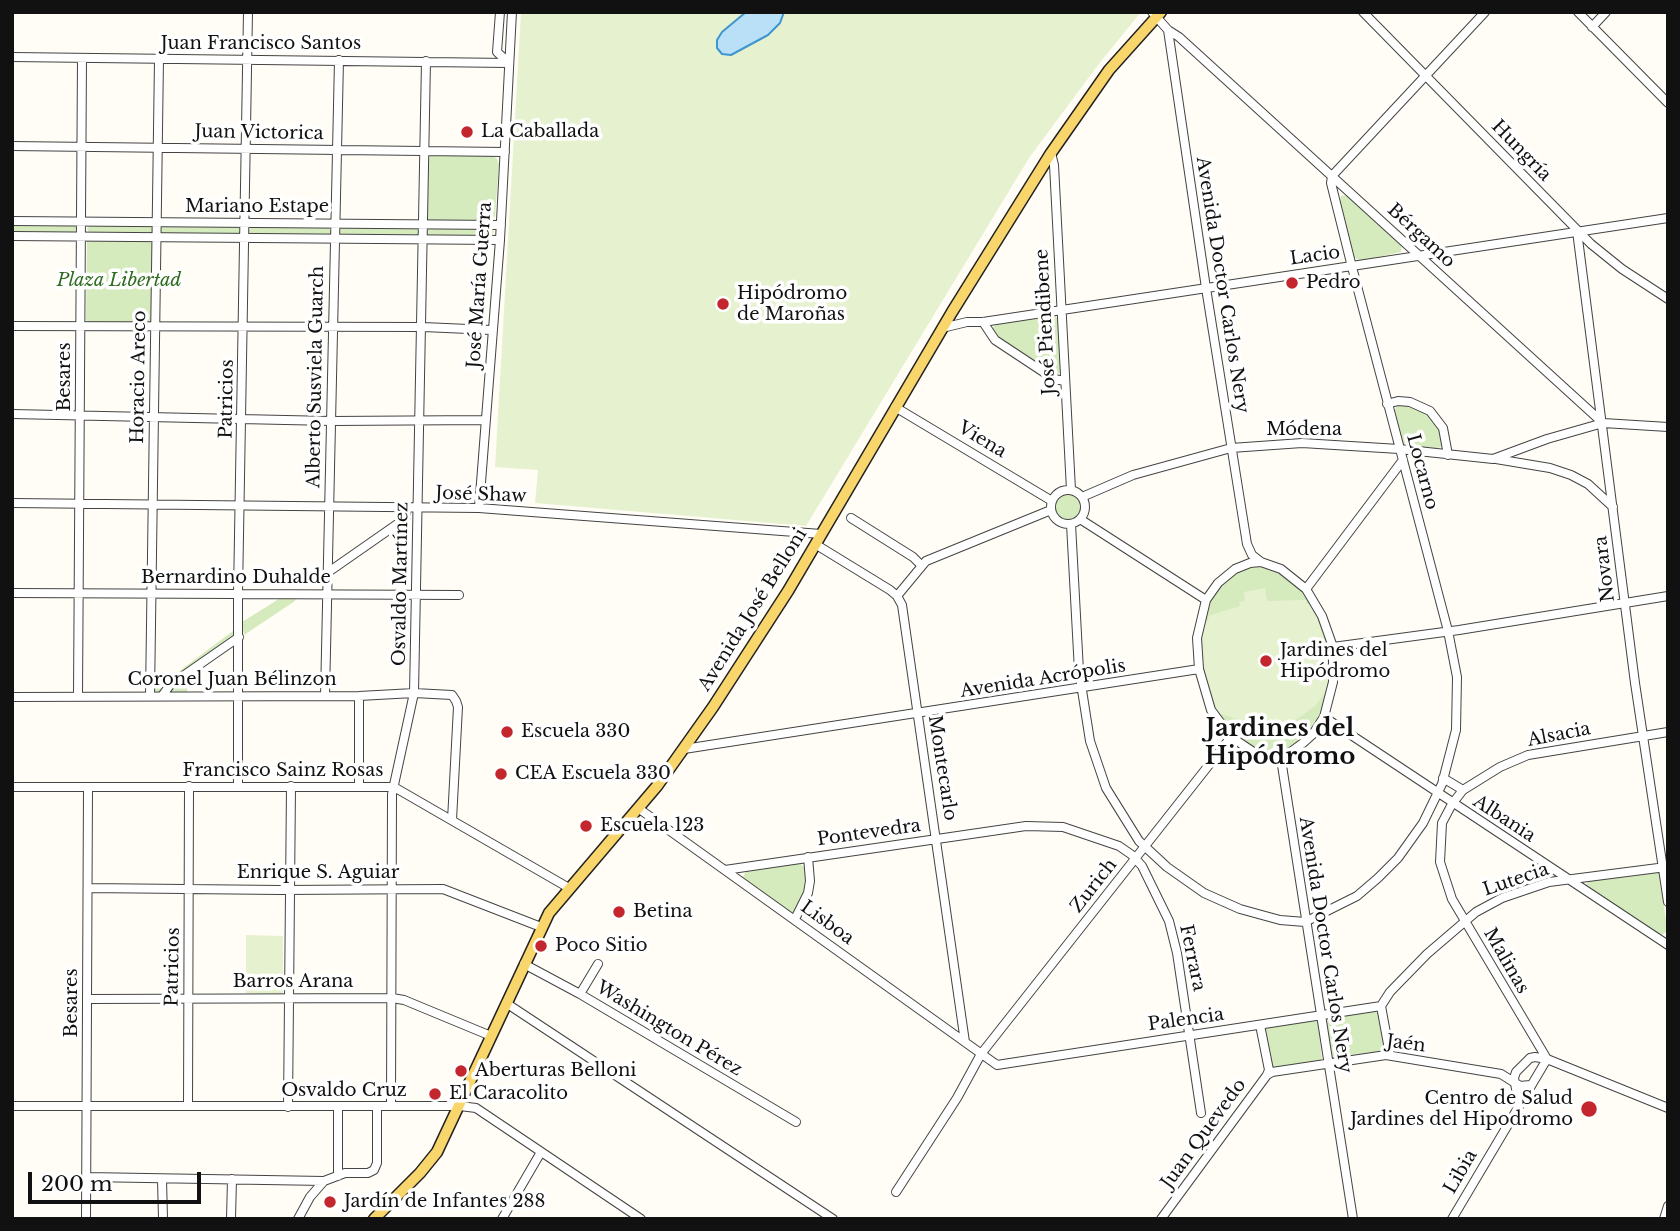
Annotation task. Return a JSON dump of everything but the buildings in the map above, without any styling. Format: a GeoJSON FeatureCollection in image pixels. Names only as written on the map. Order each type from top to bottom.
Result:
{"type":"FeatureCollection","features":[{"type":"Feature","properties":{"kind":"main road","name":"Avenida José Belloni"},"geometry":{"type":"LineString","coordinates":[[374,1219],[431,1161],[460,1106],[541,927],[569,888],[638,808],[684,749],[788,592],[942,328],[1051,153],[1109,70],[1157,14]]}},
{"type":"Feature","properties":{"kind":"street","name":"Patricios"},"geometry":{"type":"LineString","coordinates":[[238,786],[248,12]]}},
{"type":"Feature","properties":{"kind":"street","name":"José María Guerra"},"geometry":{"type":"LineString","coordinates":[[500,12],[497,52],[509,63]]}},
{"type":"Feature","properties":{"kind":"street","name":"José María Guerra"},"geometry":{"type":"LineString","coordinates":[[479,508],[501,225],[512,12]]}},
{"type":"Feature","properties":{"kind":"street","name":"Hungría"},"geometry":{"type":"LineString","coordinates":[[1363,12],[1577,231],[1622,270],[1668,299]]}},
{"type":"Feature","properties":{"kind":"street"},"geometry":{"type":"LineString","coordinates":[[1332,176],[1485,12]]}},
{"type":"Feature","properties":{"kind":"street"},"geometry":{"type":"LineString","coordinates":[[1578,12],[1668,103]]}},
{"type":"Feature","properties":{"kind":"street"},"geometry":{"type":"LineString","coordinates":[[1592,27],[1606,12]]}},
{"type":"Feature","properties":{"kind":"street","name":"Bérgamo"},"geometry":{"type":"LineString","coordinates":[[1157,14],[1168,30],[1603,424]]}},
{"type":"Feature","properties":{"kind":"street","name":"Avenida Doctor Carlos Nery"},"geometry":{"type":"LineString","coordinates":[[1168,30],[1247,544],[1252,555],[1261,562],[1281,569],[1306,589],[1322,616],[1333,647],[1333,681],[1324,718],[1303,743],[1280,759],[1353,1219]]}},
{"type":"Feature","properties":{"kind":"street","name":"Juan Francisco Santos"},"geometry":{"type":"LineString","coordinates":[[12,57],[509,63]]}},
{"type":"Feature","properties":{"kind":"street","name":"Besares"},"geometry":{"type":"LineString","coordinates":[[78,696],[82,58]]}},
{"type":"Feature","properties":{"kind":"street","name":"Horacio Areco"},"geometry":{"type":"LineString","coordinates":[[150,696],[159,59]]}},
{"type":"Feature","properties":{"kind":"street","name":"Alberto Susviela Guarch"},"geometry":{"type":"LineString","coordinates":[[325,696],[339,60]]}},
{"type":"Feature","properties":{"kind":"street","name":"Osvaldo Martínez"},"geometry":{"type":"LineString","coordinates":[[391,1107],[390,888],[394,787],[415,693],[426,61]]}},
{"type":"Feature","properties":{"kind":"street","name":"Juan Victorica"},"geometry":{"type":"LineString","coordinates":[[12,146],[505,152]]}},
{"type":"Feature","properties":{"kind":"street","name":"José Piendibene"},"geometry":{"type":"LineString","coordinates":[[1051,153],[1054,165],[1072,490]]}},
{"type":"Feature","properties":{"kind":"street","name":"Locarno"},"geometry":{"type":"LineString","coordinates":[[1332,176],[1331,183],[1448,631],[1457,677],[1458,705],[1452,750],[1437,794]]}},
{"type":"Feature","properties":{"kind":"street","name":"Lacio"},"geometry":{"type":"LineString","coordinates":[[942,328],[967,322],[983,322],[1668,218]]}},
{"type":"Feature","properties":{"kind":"street","name":"Mariano Estape"},"geometry":{"type":"LineString","coordinates":[[12,221],[501,225]]}},
{"type":"Feature","properties":{"kind":"street","name":"Novara"},"geometry":{"type":"LineString","coordinates":[[1577,231],[1625,603],[1668,902]]}},
{"type":"Feature","properties":{"kind":"street","name":"Mariano Estape"},"geometry":{"type":"LineString","coordinates":[[12,236],[500,240]]}},
{"type":"Feature","properties":{"kind":"street"},"geometry":{"type":"LineString","coordinates":[[952,312],[967,322]]}},
{"type":"Feature","properties":{"kind":"street"},"geometry":{"type":"LineString","coordinates":[[983,322],[995,340],[1054,379],[1065,381]]}},
{"type":"Feature","properties":{"kind":"street"},"geometry":{"type":"LineString","coordinates":[[12,326],[423,327],[491,330]]}},
{"type":"Feature","properties":{"kind":"street"},"geometry":{"type":"LineString","coordinates":[[1387,404],[1410,402],[1430,411],[1443,428],[1448,455]]}},
{"type":"Feature","properties":{"kind":"street","name":"Viena"},"geometry":{"type":"LineString","coordinates":[[895,407],[1052,505]]}},
{"type":"Feature","properties":{"kind":"street"},"geometry":{"type":"LineString","coordinates":[[12,414],[331,421],[486,420]]}},
{"type":"Feature","properties":{"kind":"street"},"geometry":{"type":"LineString","coordinates":[[1603,424],[1668,427]]}},
{"type":"Feature","properties":{"kind":"street","name":"Módena"},"geometry":{"type":"LineString","coordinates":[[1493,459],[1547,439],[1603,424]]}},
{"type":"Feature","properties":{"kind":"street","name":"Módena"},"geometry":{"type":"LineString","coordinates":[[1082,497],[1133,475],[1231,448],[1302,443],[1399,449],[1550,468],[1588,484],[1614,509]]}},
{"type":"Feature","properties":{"kind":"street"},"geometry":{"type":"LineString","coordinates":[[1306,589],[1403,460]]}},
{"type":"Feature","properties":{"kind":"street"},"geometry":{"type":"LineString","coordinates":[[818,539],[897,596],[913,579],[921,565],[1052,505],[1060,492],[1072,490],[1082,497],[1085,508],[1080,519],[1071,524],[1058,521],[1052,505]]}},
{"type":"Feature","properties":{"kind":"street","name":"José Shaw"},"geometry":{"type":"LineString","coordinates":[[12,503],[479,508],[818,539]]}},
{"type":"Feature","properties":{"kind":"street"},"geometry":{"type":"LineString","coordinates":[[327,573],[403,520],[406,509]]}},
{"type":"Feature","properties":{"kind":"street"},"geometry":{"type":"LineString","coordinates":[[851,518],[913,556],[921,565]]}},
{"type":"Feature","properties":{"kind":"street"},"geometry":{"type":"LineString","coordinates":[[1080,519],[1206,600]]}},
{"type":"Feature","properties":{"kind":"street"},"geometry":{"type":"LineString","coordinates":[[1071,524],[1081,689],[1090,741],[1101,778],[1124,819],[1144,846],[1176,874],[1215,898],[1280,920],[1305,922],[1357,896],[1378,878],[1398,858],[1427,815],[1437,794]]}},
{"type":"Feature","properties":{"kind":"street"},"geometry":{"type":"LineString","coordinates":[[1247,544],[1245,554],[1235,569],[1218,583],[1206,600],[1197,638],[1199,669],[1211,710],[1231,737],[1258,755],[1280,759]]}},
{"type":"Feature","properties":{"kind":"street"},"geometry":{"type":"LineString","coordinates":[[1235,569],[1261,562]]}},
{"type":"Feature","properties":{"kind":"street","name":"Bernardino Duhalde"},"geometry":{"type":"LineString","coordinates":[[12,593],[459,595]]}},
{"type":"Feature","properties":{"kind":"street","name":"Montecarlo"},"geometry":{"type":"LineString","coordinates":[[897,596],[902,605],[965,1042]]}},
{"type":"Feature","properties":{"kind":"street"},"geometry":{"type":"LineString","coordinates":[[1333,647],[1668,596]]}},
{"type":"Feature","properties":{"kind":"street"},"geometry":{"type":"LineString","coordinates":[[162,696],[170,685],[239,637]]}},
{"type":"Feature","properties":{"kind":"street","name":"Avenida Acrópolis"},"geometry":{"type":"LineString","coordinates":[[684,749],[1199,669]]}},
{"type":"Feature","properties":{"kind":"street","name":"Coronel Juan Bélinzon"},"geometry":{"type":"LineString","coordinates":[[12,697],[325,696],[415,693],[452,695],[458,707],[452,820]]}},
{"type":"Feature","properties":{"kind":"street"},"geometry":{"type":"LineString","coordinates":[[359,695],[359,785]]}},
{"type":"Feature","properties":{"kind":"street","name":"Albania"},"geometry":{"type":"LineString","coordinates":[[1324,718],[1668,945]]}},
{"type":"Feature","properties":{"kind":"street","name":"Alsacia"},"geometry":{"type":"LineString","coordinates":[[1452,804],[1463,790],[1500,767],[1528,755],[1668,732]]}},
{"type":"Feature","properties":{"kind":"street","name":"Zurich"},"geometry":{"type":"LineString","coordinates":[[896,1192],[957,1098],[981,1054],[1231,737]]}},
{"type":"Feature","properties":{"kind":"street"},"geometry":{"type":"LineString","coordinates":[[1444,778],[1463,790]]}},
{"type":"Feature","properties":{"kind":"street","name":"Patricios"},"geometry":{"type":"LineString","coordinates":[[188,1106],[189,786]]}},
{"type":"Feature","properties":{"kind":"street"},"geometry":{"type":"LineString","coordinates":[[288,1107],[291,786]]}},
{"type":"Feature","properties":{"kind":"street","name":"Francisco Sainz Rosas"},"geometry":{"type":"LineString","coordinates":[[12,787],[394,787],[569,888]]}},
{"type":"Feature","properties":{"kind":"street","name":"Besares"},"geometry":{"type":"LineString","coordinates":[[86,1219],[88,787]]}},
{"type":"Feature","properties":{"kind":"street","name":"Malinas"},"geometry":{"type":"LineString","coordinates":[[1452,804],[1442,822],[1440,862],[1452,900],[1547,1059]]}},
{"type":"Feature","properties":{"kind":"street","name":"Lisboa"},"geometry":{"type":"LineString","coordinates":[[638,808],[997,1065]]}},
{"type":"Feature","properties":{"kind":"street"},"geometry":{"type":"LineString","coordinates":[[1427,815],[1442,822]]}},
{"type":"Feature","properties":{"kind":"street","name":"Pontevedra"},"geometry":{"type":"LineString","coordinates":[[725,870],[1026,826],[1063,827],[1108,842],[1136,858]]}},
{"type":"Feature","properties":{"kind":"street"},"geometry":{"type":"LineString","coordinates":[[795,919],[808,893],[808,857]]}},
{"type":"Feature","properties":{"kind":"street","name":"Ferrara"},"geometry":{"type":"LineString","coordinates":[[1136,858],[1169,920],[1178,953],[1201,1113]]}},
{"type":"Feature","properties":{"kind":"street","name":"Lutecia"},"geometry":{"type":"LineString","coordinates":[[1381,1006],[1390,992],[1464,920],[1502,898],[1549,882],[1665,867]]}},
{"type":"Feature","properties":{"kind":"street","name":"Enrique S. Aguiar"},"geometry":{"type":"LineString","coordinates":[[88,888],[450,890],[541,927]]}},
{"type":"Feature","properties":{"kind":"street","name":"Washington Pérez"},"geometry":{"type":"LineString","coordinates":[[524,964],[580,994],[796,1122]]}},
{"type":"Feature","properties":{"kind":"street"},"geometry":{"type":"LineString","coordinates":[[580,994],[598,964]]}},
{"type":"Feature","properties":{"kind":"street","name":"Barros Arana"},"geometry":{"type":"LineString","coordinates":[[88,999],[392,998],[404,1000],[491,1036]]}},
{"type":"Feature","properties":{"kind":"street"},"geometry":{"type":"LineString","coordinates":[[506,1003],[833,1219]]}},
{"type":"Feature","properties":{"kind":"street"},"geometry":{"type":"LineString","coordinates":[[1381,1006],[1391,1055]]}},
{"type":"Feature","properties":{"kind":"street","name":"Palencia"},"geometry":{"type":"LineString","coordinates":[[997,1065],[1381,1006]]}},
{"type":"Feature","properties":{"kind":"street","name":"Juan Quevedo"},"geometry":{"type":"LineString","coordinates":[[1161,1219],[1267,1075],[1269,1070],[1260,1025]]}},
{"type":"Feature","properties":{"kind":"street"},"geometry":{"type":"LineString","coordinates":[[1501,1074],[1519,1067],[1530,1058],[1533,1047],[1530,1033]]}},
{"type":"Feature","properties":{"kind":"street","name":"Jaén"},"geometry":{"type":"LineString","coordinates":[[1267,1075],[1272,1072],[1391,1055],[1501,1074],[1515,1084]]}},
{"type":"Feature","properties":{"kind":"street"},"geometry":{"type":"LineString","coordinates":[[1530,1058],[1547,1059],[1668,1108]]}},
{"type":"Feature","properties":{"kind":"street","name":"Libia"},"geometry":{"type":"LineString","coordinates":[[1452,1219],[1547,1059]]}},
{"type":"Feature","properties":{"kind":"street"},"geometry":{"type":"LineString","coordinates":[[1518,1105],[1514,1078],[1519,1067]]}},
{"type":"Feature","properties":{"kind":"street"},"geometry":{"type":"LineString","coordinates":[[1515,1084],[1520,1087],[1530,1085]]}},
{"type":"Feature","properties":{"kind":"street","name":"Osvaldo Cruz"},"geometry":{"type":"LineString","coordinates":[[12,1106],[460,1106],[482,1111],[642,1219]]}},
{"type":"Feature","properties":{"kind":"street"},"geometry":{"type":"LineString","coordinates":[[338,1107],[338,1175]]}},
{"type":"Feature","properties":{"kind":"street"},"geometry":{"type":"LineString","coordinates":[[87,1177],[324,1181],[345,1173],[368,1173],[374,1170],[377,1163],[377,1107]]}},
{"type":"Feature","properties":{"kind":"street"},"geometry":{"type":"LineString","coordinates":[[502,1219],[541,1152]]}},
{"type":"Feature","properties":{"kind":"street"},"geometry":{"type":"LineString","coordinates":[[162,1179],[163,1219]]}},
{"type":"Feature","properties":{"kind":"street"},"geometry":{"type":"LineString","coordinates":[[231,1219],[232,1179]]}},
{"type":"Feature","properties":{"kind":"street"},"geometry":{"type":"LineString","coordinates":[[298,1219],[310,1197],[324,1181]]}},
{"type":"Feature","properties":{"kind":"street"},"geometry":{"type":"LineString","coordinates":[[1664,1219],[1668,1206]]}},
{"type":"Feature","properties":{"kind":"green space","name":"Hipódromo de Maroñas"},"geometry":{"type":"Polygon","coordinates":[[[521,12],[1141,12],[1029,158],[806,526],[535,503],[538,470],[495,467],[521,12]]]}},
{"type":"Feature","properties":{"kind":"green space"},"geometry":{"type":"Polygon","coordinates":[[[432,155],[493,156],[497,159],[499,164],[495,216],[492,220],[426,220],[427,159],[432,155]]]}},
{"type":"Feature","properties":{"kind":"green space"},"geometry":{"type":"Polygon","coordinates":[[[1347,195],[1402,245],[1401,252],[1360,261],[1353,256],[1338,205],[1341,196],[1347,195]]]}},
{"type":"Feature","properties":{"kind":"green space"},"geometry":{"type":"Polygon","coordinates":[[[12,225],[75,225],[77,228],[75,232],[12,232],[12,225]]]}},
{"type":"Feature","properties":{"kind":"green space"},"geometry":{"type":"Polygon","coordinates":[[[90,225],[151,226],[153,229],[151,233],[89,232],[87,229],[90,225]]]}},
{"type":"Feature","properties":{"kind":"green space"},"geometry":{"type":"Polygon","coordinates":[[[163,226],[241,227],[241,234],[162,233],[160,230],[163,226]]]}},
{"type":"Feature","properties":{"kind":"green space"},"geometry":{"type":"Polygon","coordinates":[[[252,227],[329,228],[331,232],[251,234],[248,231],[252,227]]]}},
{"type":"Feature","properties":{"kind":"green space"},"geometry":{"type":"Polygon","coordinates":[[[340,227],[418,228],[420,231],[418,235],[340,234],[340,227]]]}},
{"type":"Feature","properties":{"kind":"green space"},"geometry":{"type":"Polygon","coordinates":[[[428,228],[492,229],[494,232],[492,235],[428,235],[428,228]]]}},
{"type":"Feature","properties":{"kind":"green space","name":"Plaza Libertad"},"geometry":{"type":"Polygon","coordinates":[[[87,240],[152,242],[151,322],[86,320],[87,240]]]}},
{"type":"Feature","properties":{"kind":"green space"},"geometry":{"type":"Polygon","coordinates":[[[1054,315],[1059,319],[1062,371],[1057,375],[995,335],[992,330],[1000,323],[1054,315]]]}},
{"type":"Feature","properties":{"kind":"green space"},"geometry":{"type":"Polygon","coordinates":[[[1404,404],[1420,408],[1438,423],[1443,445],[1441,447],[1434,449],[1403,444],[1394,411],[1397,406],[1404,404]]]}},
{"type":"Feature","properties":{"kind":"green space"},"geometry":{"type":"Polygon","coordinates":[[[1068,492],[1078,496],[1082,506],[1078,516],[1068,520],[1058,516],[1054,506],[1058,496],[1068,492]]]}},
{"type":"Feature","properties":{"kind":"green space","name":"Jardines del Hipódromo"},"geometry":{"type":"Polygon","coordinates":[[[1252,564],[1271,566],[1303,589],[1318,612],[1330,648],[1330,685],[1320,714],[1303,739],[1281,752],[1257,750],[1231,733],[1213,708],[1206,690],[1199,651],[1203,616],[1211,597],[1231,574],[1252,564]]]}},
{"type":"Feature","properties":{"kind":"green space","name":"Jardines del Hipódromo"},"geometry":{"type":"Polygon","coordinates":[[[1265,588],[1267,601],[1306,600],[1306,603],[1313,606],[1328,651],[1328,689],[1315,706],[1290,724],[1266,728],[1218,713],[1203,671],[1202,633],[1208,616],[1240,606],[1239,602],[1245,601],[1244,592],[1265,588]]]}},
{"type":"Feature","properties":{"kind":"green space"},"geometry":{"type":"Polygon","coordinates":[[[282,597],[296,598],[244,635],[242,622],[282,597]]]}},
{"type":"Feature","properties":{"kind":"green space"},"geometry":{"type":"Polygon","coordinates":[[[237,628],[237,643],[188,678],[187,693],[155,691],[153,684],[170,678],[237,628]]]}},
{"type":"Feature","properties":{"kind":"green space"},"geometry":{"type":"Polygon","coordinates":[[[800,863],[807,871],[805,891],[796,910],[791,913],[742,879],[746,871],[800,863]]]}},
{"type":"Feature","properties":{"kind":"green space"},"geometry":{"type":"Polygon","coordinates":[[[1655,871],[1660,875],[1667,928],[1661,936],[1586,884],[1591,879],[1655,871]]]}},
{"type":"Feature","properties":{"kind":"green space"},"geometry":{"type":"Polygon","coordinates":[[[246,935],[283,936],[283,995],[246,993],[246,935]]]}},
{"type":"Feature","properties":{"kind":"green space"},"geometry":{"type":"Polygon","coordinates":[[[1374,1011],[1380,1014],[1384,1051],[1333,1060],[1326,1020],[1374,1011]]]}},
{"type":"Feature","properties":{"kind":"green space"},"geometry":{"type":"Polygon","coordinates":[[[1315,1020],[1318,1023],[1322,1059],[1272,1068],[1264,1028],[1315,1020]]]}},
{"type":"Feature","properties":{"kind":"water"},"geometry":{"type":"Polygon","coordinates":[[[746,12],[784,12],[780,23],[768,35],[731,55],[722,54],[717,48],[717,40],[722,32],[746,12]]]}},
{"type":"Feature","properties":{"kind":"place","name":"La Caballada"},"geometry":{"type":"Point","coordinates":[467,132]}},
{"type":"Feature","properties":{"kind":"place","name":"Pedro"},"geometry":{"type":"Point","coordinates":[1292,283]}},
{"type":"Feature","properties":{"kind":"place","name":"Hipódromo de Maroñas"},"geometry":{"type":"Point","coordinates":[723,304]}},
{"type":"Feature","properties":{"kind":"place","name":"Jardines del Hipódromo"},"geometry":{"type":"Point","coordinates":[1266,661]}},
{"type":"Feature","properties":{"kind":"place","name":"Escuela 330"},"geometry":{"type":"Point","coordinates":[507,732]}},
{"type":"Feature","properties":{"kind":"place","name":"CEA Escuela 330"},"geometry":{"type":"Point","coordinates":[501,774]}},
{"type":"Feature","properties":{"kind":"place","name":"Escuela 123"},"geometry":{"type":"Point","coordinates":[586,826]}},
{"type":"Feature","properties":{"kind":"place","name":"Betina"},"geometry":{"type":"Point","coordinates":[619,912]}},
{"type":"Feature","properties":{"kind":"place","name":"Poco Sitio"},"geometry":{"type":"Point","coordinates":[541,946]}},
{"type":"Feature","properties":{"kind":"place","name":"Aberturas Belloni"},"geometry":{"type":"Point","coordinates":[461,1071]}},
{"type":"Feature","properties":{"kind":"place","name":"El Caracolito"},"geometry":{"type":"Point","coordinates":[435,1094]}},
{"type":"Feature","properties":{"kind":"place","name":"Centro de Salud Jardines del Hipodromo"},"geometry":{"type":"Point","coordinates":[1589,1109]}},
{"type":"Feature","properties":{"kind":"place","name":"Jardín de Infantes 288"},"geometry":{"type":"Point","coordinates":[330,1202]}},
{"type":"Feature","properties":{"kind":"district","name":"Jardines del Hipódromo"},"geometry":{"type":"Point","coordinates":[1280,743]}}]}
